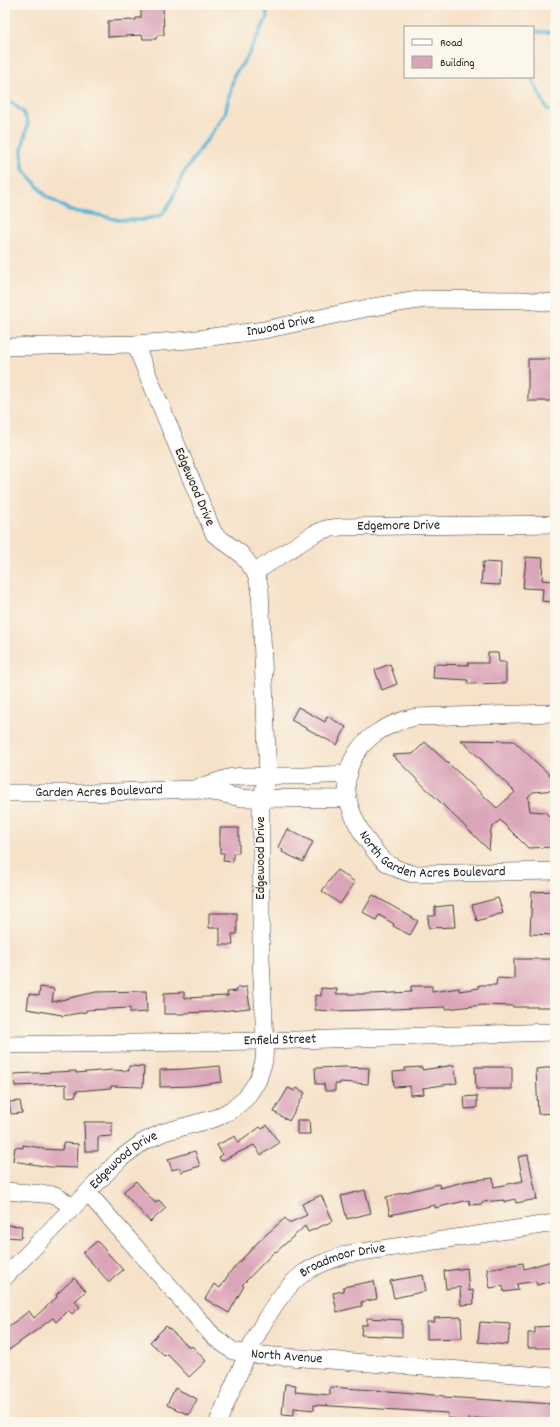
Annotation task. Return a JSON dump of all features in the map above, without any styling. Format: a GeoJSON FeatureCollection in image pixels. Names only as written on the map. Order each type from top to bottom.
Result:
{"type":"FeatureCollection","features":[{"type":"Feature","properties":{"kind":"street","name":"Inwood Drive"},"geometry":{"type":"LineString","coordinates":[[5,347],[135,344],[189,340],[264,330],[367,308],[425,299],[523,300],[555,303]]}},
{"type":"Feature","properties":{"kind":"street","name":"Edgewood Drive"},"geometry":{"type":"LineString","coordinates":[[5,1278],[120,1159],[143,1142],[164,1132],[216,1118],[233,1109],[246,1098],[258,1080],[264,1061],[265,1041],[261,959],[261,799],[268,776],[260,588],[255,572],[242,554],[214,534],[135,344]]}},
{"type":"Feature","properties":{"kind":"street","name":"Edgemore Drive"},"geometry":{"type":"LineString","coordinates":[[255,572],[314,534],[326,529],[340,527],[555,524]]}},
{"type":"Feature","properties":{"kind":"street"},"geometry":{"type":"LineString","coordinates":[[348,786],[351,764],[356,752],[377,732],[402,720],[415,717],[555,713]]}},
{"type":"Feature","properties":{"kind":"street","name":"Garden Acres Boulevard"},"geometry":{"type":"LineString","coordinates":[[193,789],[228,778],[242,776],[268,776],[348,786]]}},
{"type":"Feature","properties":{"kind":"street","name":"Garden Acres Boulevard"},"geometry":{"type":"LineString","coordinates":[[5,793],[193,789],[241,798],[322,799],[348,786]]}},
{"type":"Feature","properties":{"kind":"street","name":"North Garden Acres Boulevard"},"geometry":{"type":"LineString","coordinates":[[348,786],[354,821],[375,853],[384,862],[399,870],[413,874],[555,871]]}},
{"type":"Feature","properties":{"kind":"street"},"geometry":{"type":"LineString","coordinates":[[322,799],[342,810],[354,821]]}},
{"type":"Feature","properties":{"kind":"street","name":"Enfield Street"},"geometry":{"type":"LineString","coordinates":[[5,1045],[265,1041],[555,1032]]}},
{"type":"Feature","properties":{"kind":"street"},"geometry":{"type":"LineString","coordinates":[[5,1191],[55,1195],[73,1207]]}},
{"type":"Feature","properties":{"kind":"street","name":"North Avenue"},"geometry":{"type":"LineString","coordinates":[[88,1193],[214,1336],[233,1351],[248,1354],[555,1377]]}},
{"type":"Feature","properties":{"kind":"street","name":"Broadmoor Drive"},"geometry":{"type":"LineString","coordinates":[[218,1422],[248,1354],[268,1316],[281,1296],[295,1280],[304,1273],[324,1262],[348,1254],[555,1223]]}},
{"type":"Feature","properties":{"kind":"building"},"geometry":{"type":"Polygon","coordinates":[[[141,5],[163,5],[164,35],[157,35],[156,39],[143,39],[142,35],[108,37],[108,21],[136,20],[136,18],[141,18],[141,5]]]}},
{"type":"Feature","properties":{"kind":"building"},"geometry":{"type":"Polygon","coordinates":[[[528,359],[555,359],[555,401],[528,401],[528,359]]]}},
{"type":"Feature","properties":{"kind":"building"},"geometry":{"type":"Polygon","coordinates":[[[526,557],[543,558],[542,580],[553,581],[551,602],[542,601],[543,589],[523,588],[526,557]]]}},
{"type":"Feature","properties":{"kind":"building"},"geometry":{"type":"Polygon","coordinates":[[[483,562],[501,563],[500,585],[481,584],[483,562]]]}},
{"type":"Feature","properties":{"kind":"building"},"geometry":{"type":"Polygon","coordinates":[[[488,653],[498,653],[499,662],[506,662],[506,683],[468,684],[468,680],[433,678],[434,664],[468,665],[468,663],[488,663],[488,653]]]}},
{"type":"Feature","properties":{"kind":"building"},"geometry":{"type":"Polygon","coordinates":[[[390,664],[397,684],[382,690],[375,670],[390,664]]]}},
{"type":"Feature","properties":{"kind":"building"},"geometry":{"type":"Polygon","coordinates":[[[298,707],[325,722],[327,716],[346,727],[337,745],[291,720],[298,707]]]}},
{"type":"Feature","properties":{"kind":"building"},"geometry":{"type":"Polygon","coordinates":[[[461,740],[514,741],[555,780],[555,790],[533,792],[528,797],[530,811],[545,812],[555,822],[555,847],[528,848],[500,820],[491,829],[489,850],[392,755],[413,754],[425,742],[497,808],[515,792],[461,740]]]}},
{"type":"Feature","properties":{"kind":"building"},"geometry":{"type":"Polygon","coordinates":[[[220,828],[239,828],[239,853],[233,853],[233,862],[223,861],[224,853],[220,853],[220,828]]]}},
{"type":"Feature","properties":{"kind":"building"},"geometry":{"type":"Polygon","coordinates":[[[287,829],[313,842],[303,862],[282,852],[283,850],[278,847],[287,829]]]}},
{"type":"Feature","properties":{"kind":"building"},"geometry":{"type":"Polygon","coordinates":[[[337,870],[355,882],[340,904],[322,891],[337,870]]]}},
{"type":"Feature","properties":{"kind":"building"},"geometry":{"type":"Polygon","coordinates":[[[555,891],[555,935],[530,934],[532,892],[555,891]]]}},
{"type":"Feature","properties":{"kind":"building"},"geometry":{"type":"Polygon","coordinates":[[[373,895],[418,921],[410,935],[393,926],[394,924],[379,915],[376,920],[363,912],[373,895]]]}},
{"type":"Feature","properties":{"kind":"building"},"geometry":{"type":"Polygon","coordinates":[[[498,898],[503,913],[477,921],[472,905],[498,898]]]}},
{"type":"Feature","properties":{"kind":"building"},"geometry":{"type":"Polygon","coordinates":[[[453,905],[455,927],[429,928],[428,916],[435,916],[435,907],[453,905]]]}},
{"type":"Feature","properties":{"kind":"building"},"geometry":{"type":"Polygon","coordinates":[[[209,913],[237,913],[237,934],[232,934],[233,945],[220,945],[220,928],[209,928],[209,913]]]}},
{"type":"Feature","properties":{"kind":"building"},"geometry":{"type":"Polygon","coordinates":[[[514,959],[555,959],[555,1007],[482,1005],[446,1009],[446,1007],[336,1011],[315,1010],[315,995],[321,996],[321,988],[337,989],[336,994],[373,994],[411,992],[411,986],[432,986],[432,992],[459,988],[459,991],[479,988],[479,985],[496,985],[497,978],[514,979],[514,959]]]}},
{"type":"Feature","properties":{"kind":"building"},"geometry":{"type":"Polygon","coordinates":[[[40,987],[54,989],[52,1002],[96,992],[146,991],[147,1012],[130,1013],[130,1008],[86,1010],[86,1012],[62,1016],[27,1009],[29,994],[39,996],[40,987]]]}},
{"type":"Feature","properties":{"kind":"building"},"geometry":{"type":"Polygon","coordinates":[[[247,987],[250,1008],[184,1014],[164,1014],[164,993],[184,992],[184,998],[228,996],[227,992],[237,991],[237,988],[247,987]]]}},
{"type":"Feature","properties":{"kind":"building"},"geometry":{"type":"Polygon","coordinates":[[[454,1065],[457,1083],[423,1088],[424,1094],[410,1095],[410,1086],[394,1087],[393,1072],[405,1071],[405,1068],[422,1067],[422,1070],[454,1065]]]}},
{"type":"Feature","properties":{"kind":"building"},"geometry":{"type":"Polygon","coordinates":[[[129,1066],[144,1067],[143,1087],[111,1086],[111,1088],[76,1091],[76,1096],[66,1097],[66,1084],[15,1086],[14,1074],[76,1071],[76,1073],[112,1070],[129,1071],[129,1066]]]}},
{"type":"Feature","properties":{"kind":"building"},"geometry":{"type":"Polygon","coordinates":[[[220,1066],[222,1082],[190,1086],[160,1087],[160,1070],[220,1066]]]}},
{"type":"Feature","properties":{"kind":"building"},"geometry":{"type":"Polygon","coordinates":[[[475,1067],[512,1067],[512,1089],[476,1089],[475,1067]]]}},
{"type":"Feature","properties":{"kind":"building"},"geometry":{"type":"Polygon","coordinates":[[[555,1067],[555,1113],[538,1114],[536,1069],[555,1067]]]}},
{"type":"Feature","properties":{"kind":"building"},"geometry":{"type":"Polygon","coordinates":[[[315,1068],[369,1068],[368,1084],[340,1082],[340,1084],[335,1084],[335,1091],[325,1091],[324,1084],[316,1084],[315,1068]]]}},
{"type":"Feature","properties":{"kind":"building"},"geometry":{"type":"Polygon","coordinates":[[[288,1088],[295,1091],[297,1088],[305,1093],[289,1121],[274,1112],[288,1088]]]}},
{"type":"Feature","properties":{"kind":"building"},"geometry":{"type":"Polygon","coordinates":[[[477,1096],[477,1108],[465,1109],[464,1097],[477,1096]]]}},
{"type":"Feature","properties":{"kind":"building"},"geometry":{"type":"Polygon","coordinates":[[[20,1101],[22,1113],[11,1114],[9,1102],[20,1101]]]}},
{"type":"Feature","properties":{"kind":"building"},"geometry":{"type":"Polygon","coordinates":[[[297,1120],[309,1120],[310,1134],[297,1134],[297,1120]]]}},
{"type":"Feature","properties":{"kind":"building"},"geometry":{"type":"Polygon","coordinates":[[[84,1122],[112,1122],[112,1136],[98,1137],[98,1151],[85,1151],[84,1122]]]}},
{"type":"Feature","properties":{"kind":"building"},"geometry":{"type":"Polygon","coordinates":[[[267,1125],[279,1143],[261,1155],[254,1145],[221,1161],[219,1157],[222,1154],[217,1145],[235,1136],[238,1143],[260,1127],[262,1129],[267,1125]]]}},
{"type":"Feature","properties":{"kind":"building"},"geometry":{"type":"Polygon","coordinates":[[[63,1143],[78,1144],[77,1168],[50,1167],[13,1161],[15,1147],[23,1148],[23,1145],[42,1149],[62,1150],[63,1143]]]}},
{"type":"Feature","properties":{"kind":"building"},"geometry":{"type":"Polygon","coordinates":[[[195,1151],[200,1166],[181,1172],[180,1168],[172,1170],[168,1159],[195,1151]]]}},
{"type":"Feature","properties":{"kind":"building"},"geometry":{"type":"Polygon","coordinates":[[[528,1155],[537,1199],[516,1203],[515,1199],[504,1202],[504,1200],[482,1202],[482,1204],[470,1205],[469,1200],[435,1208],[435,1205],[390,1215],[386,1197],[439,1184],[440,1188],[467,1181],[493,1178],[494,1187],[523,1181],[518,1157],[528,1155]]]}},
{"type":"Feature","properties":{"kind":"building"},"geometry":{"type":"Polygon","coordinates":[[[136,1181],[155,1203],[159,1200],[166,1208],[150,1222],[123,1192],[136,1181]]]}},
{"type":"Feature","properties":{"kind":"building"},"geometry":{"type":"Polygon","coordinates":[[[365,1190],[371,1213],[347,1219],[341,1196],[365,1190]]]}},
{"type":"Feature","properties":{"kind":"building"},"geometry":{"type":"Polygon","coordinates":[[[321,1195],[333,1221],[308,1232],[305,1226],[276,1252],[275,1251],[242,1285],[244,1286],[229,1313],[205,1299],[214,1284],[220,1288],[230,1272],[260,1240],[285,1218],[289,1223],[307,1215],[302,1204],[321,1195]]]}},
{"type":"Feature","properties":{"kind":"building"},"geometry":{"type":"Polygon","coordinates":[[[5,1225],[22,1226],[21,1238],[5,1237],[5,1225]]]}},
{"type":"Feature","properties":{"kind":"building"},"geometry":{"type":"Polygon","coordinates":[[[97,1241],[123,1270],[109,1282],[83,1253],[97,1241]]]}},
{"type":"Feature","properties":{"kind":"building"},"geometry":{"type":"Polygon","coordinates":[[[555,1260],[555,1280],[537,1285],[536,1281],[517,1284],[518,1290],[504,1292],[503,1286],[490,1288],[487,1269],[523,1263],[524,1269],[555,1260]]]}},
{"type":"Feature","properties":{"kind":"building"},"geometry":{"type":"Polygon","coordinates":[[[467,1268],[469,1291],[473,1290],[474,1304],[461,1305],[460,1287],[446,1289],[444,1271],[467,1268]]]}},
{"type":"Feature","properties":{"kind":"building"},"geometry":{"type":"Polygon","coordinates":[[[423,1275],[426,1291],[394,1298],[390,1281],[423,1275]]]}},
{"type":"Feature","properties":{"kind":"building"},"geometry":{"type":"Polygon","coordinates":[[[74,1278],[86,1291],[75,1301],[80,1307],[72,1314],[68,1310],[56,1322],[53,1318],[9,1350],[5,1344],[5,1329],[29,1311],[34,1318],[57,1297],[56,1295],[74,1278]]]}},
{"type":"Feature","properties":{"kind":"building"},"geometry":{"type":"Polygon","coordinates":[[[374,1281],[377,1299],[361,1302],[362,1306],[337,1312],[333,1293],[344,1291],[343,1287],[374,1281]]]}},
{"type":"Feature","properties":{"kind":"building"},"geometry":{"type":"Polygon","coordinates":[[[461,1317],[462,1338],[427,1339],[427,1322],[435,1322],[434,1318],[461,1317]]]}},
{"type":"Feature","properties":{"kind":"building"},"geometry":{"type":"Polygon","coordinates":[[[367,1318],[402,1320],[402,1337],[361,1335],[362,1325],[367,1325],[367,1318]]]}},
{"type":"Feature","properties":{"kind":"building"},"geometry":{"type":"Polygon","coordinates":[[[480,1322],[510,1324],[508,1345],[478,1342],[480,1322]]]}},
{"type":"Feature","properties":{"kind":"building"},"geometry":{"type":"Polygon","coordinates":[[[166,1326],[190,1348],[192,1346],[206,1361],[189,1377],[167,1354],[165,1356],[150,1342],[166,1326]]]}},
{"type":"Feature","properties":{"kind":"building"},"geometry":{"type":"Polygon","coordinates":[[[555,1326],[555,1348],[528,1348],[528,1333],[535,1333],[535,1327],[555,1326]]]}},
{"type":"Feature","properties":{"kind":"building"},"geometry":{"type":"Polygon","coordinates":[[[285,1384],[296,1385],[295,1392],[330,1395],[330,1387],[402,1392],[444,1397],[553,1404],[553,1409],[555,1409],[555,1422],[524,1420],[523,1422],[476,1418],[476,1420],[468,1419],[468,1422],[456,1422],[456,1419],[448,1418],[448,1413],[314,1405],[314,1410],[294,1408],[294,1415],[282,1414],[285,1384]]]}},
{"type":"Feature","properties":{"kind":"building"},"geometry":{"type":"Polygon","coordinates":[[[175,1388],[197,1399],[189,1415],[167,1405],[175,1388]]]}},
{"type":"Feature","properties":{"kind":"waterway"},"geometry":{"type":"LineString","coordinates":[[5,97],[23,112],[28,123],[22,150],[23,169],[46,196],[71,211],[94,214],[119,220],[142,220],[162,215],[172,200],[183,174],[225,114],[234,75],[246,59],[267,18],[266,5]]}},
{"type":"Feature","properties":{"kind":"waterway"},"geometry":{"type":"LineString","coordinates":[[534,32],[555,32]]}},
{"type":"Feature","properties":{"kind":"waterway"},"geometry":{"type":"LineString","coordinates":[[532,78],[547,109],[555,114]]}}]}
